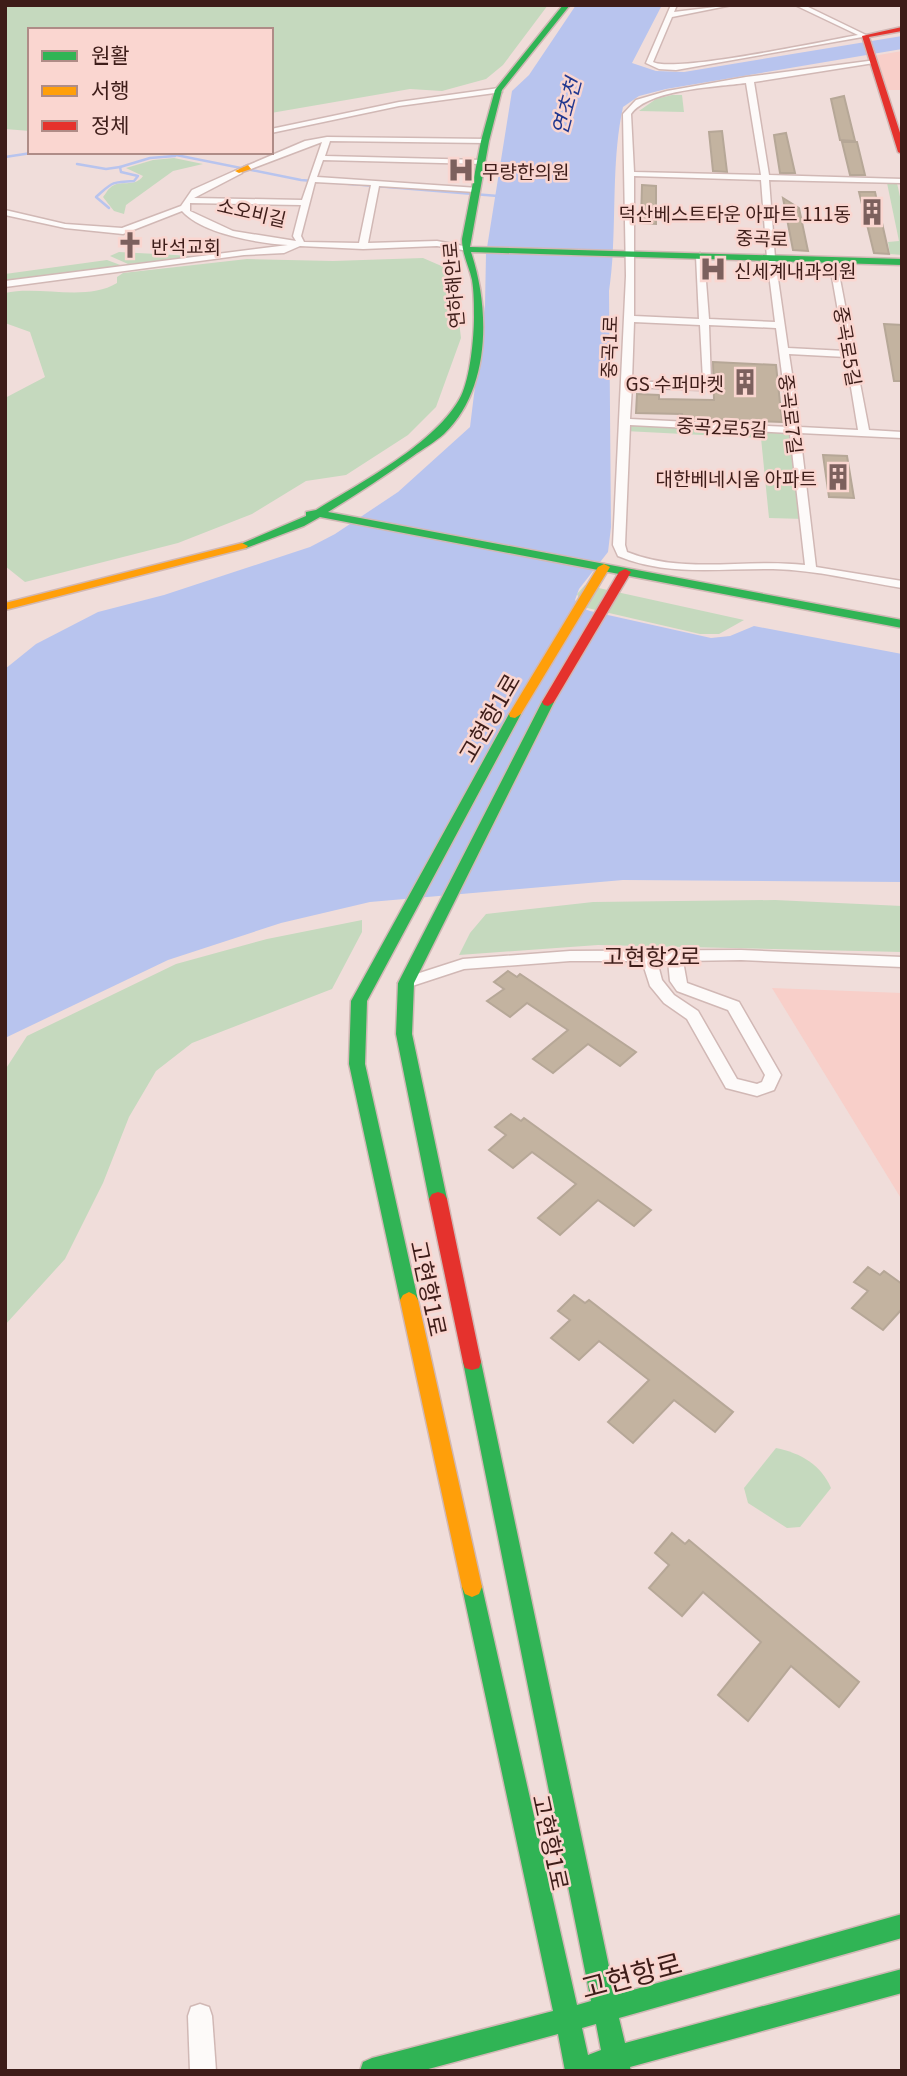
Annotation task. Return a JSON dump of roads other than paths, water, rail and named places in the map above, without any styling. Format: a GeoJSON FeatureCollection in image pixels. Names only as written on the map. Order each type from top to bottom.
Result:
{"type":"FeatureCollection","features":[{"type":"Feature","properties":{"kind":"street","name":"연하해안로"},"geometry":{"type":"LineString","coordinates":[[5,607],[251,544],[300,524],[371,481],[441,431],[467,395],[476,353],[479,318],[472,249],[475,194],[485,141],[499,90],[567,5]]}},
{"type":"Feature","properties":{"kind":"street"},"geometry":{"type":"LineString","coordinates":[[674,5],[649,63],[660,68],[694,65],[902,30]]}},
{"type":"Feature","properties":{"kind":"street"},"geometry":{"type":"LineString","coordinates":[[670,15],[729,5]]}},
{"type":"Feature","properties":{"kind":"street"},"geometry":{"type":"LineString","coordinates":[[797,5],[865,37],[902,152]]}},
{"type":"Feature","properties":{"kind":"street","name":"중곡1로"},"geometry":{"type":"LineString","coordinates":[[873,58],[656,95],[630,108],[627,114],[631,174],[626,254],[630,319],[619,545],[622,554],[632,559],[671,566],[793,567],[902,585]]}},
{"type":"Feature","properties":{"kind":"street","name":"중곡로7길"},"geometry":{"type":"LineString","coordinates":[[746,79],[751,83],[765,178],[771,258],[811,570]]}},
{"type":"Feature","properties":{"kind":"street"},"geometry":{"type":"LineString","coordinates":[[273,131],[399,104],[481,90],[499,90]]}},
{"type":"Feature","properties":{"kind":"street"},"geometry":{"type":"LineString","coordinates":[[5,284],[244,252],[284,250],[302,243],[297,236],[311,182],[327,139]]}},
{"type":"Feature","properties":{"kind":"street","name":"소오비길"},"geometry":{"type":"LineString","coordinates":[[472,249],[446,243],[363,246],[302,243],[243,235],[195,218],[186,212],[186,203],[201,188],[300,146],[327,139],[485,141]]}},
{"type":"Feature","properties":{"kind":"street"},"geometry":{"type":"LineString","coordinates":[[320,158],[481,162]]}},
{"type":"Feature","properties":{"kind":"street"},"geometry":{"type":"LineString","coordinates":[[631,174],[902,181]]}},
{"type":"Feature","properties":{"kind":"street"},"geometry":{"type":"LineString","coordinates":[[311,182],[475,194]]}},
{"type":"Feature","properties":{"kind":"street"},"geometry":{"type":"LineString","coordinates":[[363,246],[374,187]]}},
{"type":"Feature","properties":{"kind":"street"},"geometry":{"type":"LineString","coordinates":[[5,212],[19,213],[65,226],[123,231],[186,203],[306,202]]}},
{"type":"Feature","properties":{"kind":"street","name":"중곡로"},"geometry":{"type":"LineString","coordinates":[[472,249],[902,262]]}},
{"type":"Feature","properties":{"kind":"street"},"geometry":{"type":"LineString","coordinates":[[628,384],[699,387],[708,381],[700,256]]}},
{"type":"Feature","properties":{"kind":"street","name":"중곡로5길"},"geometry":{"type":"LineString","coordinates":[[833,260],[864,433]]}},
{"type":"Feature","properties":{"kind":"street"},"geometry":{"type":"LineString","coordinates":[[630,319],[780,325]]}},
{"type":"Feature","properties":{"kind":"street"},"geometry":{"type":"LineString","coordinates":[[784,351],[850,354]]}},
{"type":"Feature","properties":{"kind":"street","name":"중곡2로5길"},"geometry":{"type":"LineString","coordinates":[[626,422],[902,435]]}},
{"type":"Feature","properties":{"kind":"street","name":"연하해안로"},"geometry":{"type":"LineString","coordinates":[[5,597],[228,542],[317,513]]}},
{"type":"Feature","properties":{"kind":"street"},"geometry":{"type":"LineString","coordinates":[[317,513],[600,572]]}},
{"type":"Feature","properties":{"kind":"street"},"geometry":{"type":"LineString","coordinates":[[251,544],[331,524],[825,615],[902,624]]}},
{"type":"Feature","properties":{"kind":"street","name":"고현항1로"},"geometry":{"type":"LineString","coordinates":[[578,2071],[357,1065],[359,1001],[397,926],[519,707],[600,572]]}},
{"type":"Feature","properties":{"kind":"street","name":"고현항1로"},"geometry":{"type":"LineString","coordinates":[[617,2064],[404,1034],[406,983],[557,684],[622,576]]}},
{"type":"Feature","properties":{"kind":"street"},"geometry":{"type":"LineString","coordinates":[[825,615],[902,636]]}},
{"type":"Feature","properties":{"kind":"street","name":"고현항2로"},"geometry":{"type":"LineString","coordinates":[[406,983],[463,964],[570,956],[741,955],[902,962]]}},
{"type":"Feature","properties":{"kind":"street"},"geometry":{"type":"LineString","coordinates":[[648,956],[655,982],[669,999],[693,1016],[732,1084],[757,1090],[768,1086],[773,1075],[734,1006],[682,987],[678,981],[675,956]]}},
{"type":"Feature","properties":{"kind":"street","name":"고현항로"},"geometry":{"type":"LineString","coordinates":[[372,2071],[604,2010],[902,1926]]}},
{"type":"Feature","properties":{"kind":"street"},"geometry":{"type":"LineString","coordinates":[[578,2071],[617,2064],[902,1981]]}},
{"type":"Feature","properties":{"kind":"street"},"geometry":{"type":"LineString","coordinates":[[200,2017],[203,2071]]}},
{"type":"Feature","properties":{"kind":"water","name":"연초천"},"geometry":{"type":"Polygon","coordinates":[[[576,5],[662,5],[632,63],[656,71],[684,72],[902,36],[902,49],[666,89],[639,96],[623,107],[617,152],[609,291],[611,527],[608,552],[579,589],[575,600],[582,608],[590,611],[711,638],[730,636],[754,626],[902,654],[902,882],[623,880],[370,902],[281,923],[168,960],[5,1038],[5,669],[36,644],[98,612],[164,595],[310,547],[335,534],[398,492],[470,427],[485,305],[486,254],[512,91],[529,75],[576,5]]]}},
{"type":"Feature","properties":{"kind":"waterway"},"geometry":{"type":"LineString","coordinates":[[5,157],[28,154]]}},
{"type":"Feature","properties":{"kind":"waterway"},"geometry":{"type":"LineString","coordinates":[[171,154],[301,180],[498,196]]}},
{"type":"Feature","properties":{"kind":"waterway"},"geometry":{"type":"LineString","coordinates":[[120,167],[150,158],[175,156]]}},
{"type":"Feature","properties":{"kind":"waterway"},"geometry":{"type":"LineString","coordinates":[[77,164],[106,169],[120,167]]}},
{"type":"Feature","properties":{"kind":"waterway"},"geometry":{"type":"LineString","coordinates":[[109,208],[96,197],[112,184],[134,181],[138,176],[121,172],[120,167]]}},
{"type":"Feature","properties":{"kind":"place","name":"무량한의원"},"geometry":{"type":"Point","coordinates":[461,170]}},
{"type":"Feature","properties":{"kind":"place","name":"덕산베스트타운 아파트 111동"},"geometry":{"type":"Point","coordinates":[872,212]}},
{"type":"Feature","properties":{"kind":"place","name":"반석교회"},"geometry":{"type":"Point","coordinates":[130,245]}},
{"type":"Feature","properties":{"kind":"place","name":"신세계내과의원"},"geometry":{"type":"Point","coordinates":[713,269]}},
{"type":"Feature","properties":{"kind":"place","name":"GS 수퍼마켓"},"geometry":{"type":"Point","coordinates":[745,382]}},
{"type":"Feature","properties":{"kind":"place","name":"대한베네시움 아파트"},"geometry":{"type":"Point","coordinates":[838,477]}}]}
